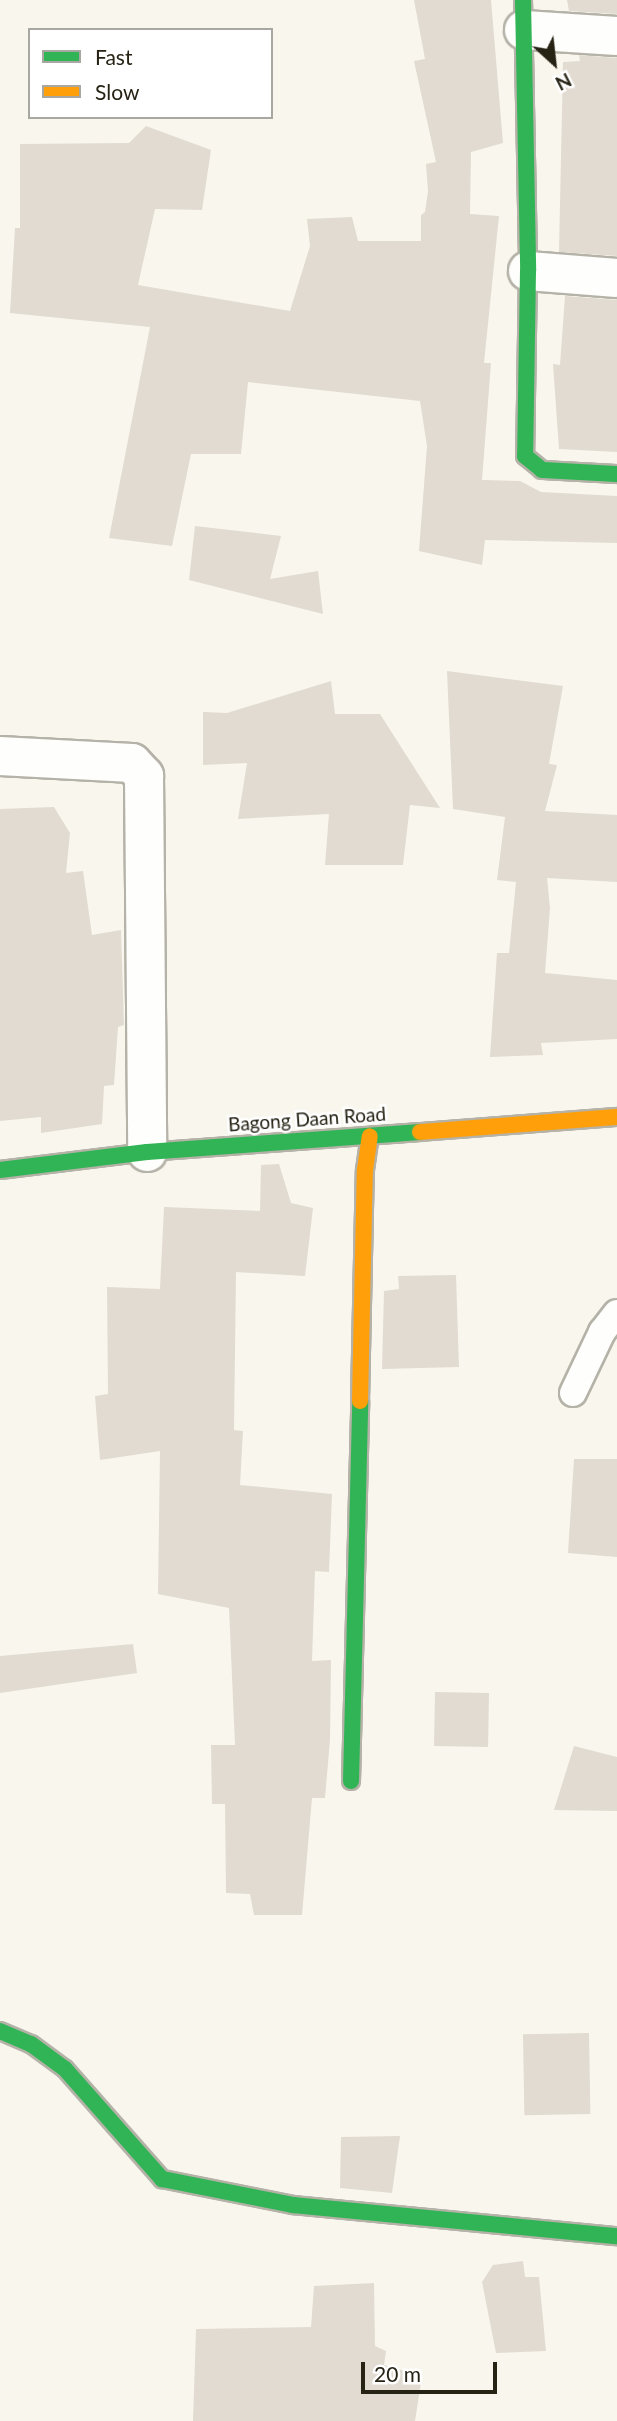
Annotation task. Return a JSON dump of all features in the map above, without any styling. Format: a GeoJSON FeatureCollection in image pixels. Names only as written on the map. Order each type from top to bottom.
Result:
{"type":"FeatureCollection","features":[{"type":"Feature","properties":{"kind":"street"},"geometry":{"type":"LineString","coordinates":[[617,36],[524,15],[528,271],[525,456],[541,470],[617,474]]}},
{"type":"Feature","properties":{"kind":"street"},"geometry":{"type":"LineString","coordinates":[[528,271],[617,278]]}},
{"type":"Feature","properties":{"kind":"street"},"geometry":{"type":"LineString","coordinates":[[0,756],[132,763],[144,776],[147,1152]]}},
{"type":"Feature","properties":{"kind":"street","name":"Bagong Daan Road"},"geometry":{"type":"LineString","coordinates":[[0,1170],[147,1152],[617,1117]]}},
{"type":"Feature","properties":{"kind":"street"},"geometry":{"type":"LineString","coordinates":[[351,1781],[365,1170],[370,1136]]}},
{"type":"Feature","properties":{"kind":"street"},"geometry":{"type":"LineString","coordinates":[[0,2031],[31,2044],[65,2069],[162,2179],[293,2206],[617,2236]]}},
{"type":"Feature","properties":{"kind":"lane"},"geometry":{"type":"LineString","coordinates":[[573,1393],[602,1332],[617,1313]]}},
{"type":"Feature","properties":{"kind":"building"},"geometry":{"type":"Polygon","coordinates":[[[414,0],[491,0],[503,143],[471,152],[470,214],[499,216],[484,363],[491,363],[482,480],[520,481],[541,492],[617,496],[617,543],[485,540],[482,565],[419,551],[427,446],[420,401],[248,382],[241,454],[191,454],[172,546],[109,538],[150,327],[10,313],[15,228],[20,228],[20,144],[129,143],[146,126],[211,150],[202,210],[155,209],[138,285],[290,311],[310,246],[307,219],[352,217],[358,241],[421,241],[421,215],[425,212],[428,191],[426,164],[436,162],[414,61],[425,59],[414,0]]]}},
{"type":"Feature","properties":{"kind":"building"},"geometry":{"type":"Polygon","coordinates":[[[567,0],[617,0],[617,14],[569,11],[567,0]]]}},
{"type":"Feature","properties":{"kind":"building"},"geometry":{"type":"Polygon","coordinates":[[[579,55],[617,58],[617,256],[559,252],[563,62],[580,61],[579,55]]]}},
{"type":"Feature","properties":{"kind":"building"},"geometry":{"type":"Polygon","coordinates":[[[565,296],[617,300],[617,452],[559,449],[553,364],[560,365],[565,296]]]}},
{"type":"Feature","properties":{"kind":"building"},"geometry":{"type":"Polygon","coordinates":[[[195,526],[281,536],[270,579],[318,571],[323,614],[189,580],[195,526]]]}},
{"type":"Feature","properties":{"kind":"building"},"geometry":{"type":"Polygon","coordinates":[[[447,671],[563,686],[549,764],[557,765],[545,811],[617,815],[617,882],[547,878],[550,908],[545,973],[617,980],[617,1039],[541,1043],[543,1055],[490,1057],[497,953],[509,953],[516,882],[497,880],[505,817],[453,809],[447,671]]]}},
{"type":"Feature","properties":{"kind":"building"},"geometry":{"type":"Polygon","coordinates":[[[331,681],[335,714],[380,714],[440,808],[410,805],[403,865],[325,865],[329,814],[238,819],[247,763],[203,765],[203,712],[227,713],[331,681]]]}},
{"type":"Feature","properties":{"kind":"building"},"geometry":{"type":"Polygon","coordinates":[[[54,807],[70,833],[66,873],[83,871],[92,935],[121,930],[124,1025],[118,1027],[114,1085],[104,1086],[102,1124],[41,1133],[41,1117],[0,1121],[0,809],[54,807]]]}},
{"type":"Feature","properties":{"kind":"building"},"geometry":{"type":"Polygon","coordinates":[[[279,1164],[291,1203],[313,1208],[305,1276],[236,1272],[234,1430],[243,1431],[240,1485],[332,1494],[329,1572],[315,1571],[312,1661],[331,1660],[330,1740],[325,1798],[312,1798],[302,1915],[254,1915],[250,1894],[226,1893],[225,1804],[212,1804],[211,1745],[235,1745],[229,1608],[158,1594],[160,1451],[100,1460],[95,1396],[108,1394],[107,1287],[160,1289],[164,1207],[260,1211],[261,1165],[279,1164]]]}},
{"type":"Feature","properties":{"kind":"building"},"geometry":{"type":"Polygon","coordinates":[[[456,1275],[459,1367],[382,1369],[384,1291],[399,1289],[398,1276],[456,1275]]]}},
{"type":"Feature","properties":{"kind":"building"},"geometry":{"type":"Polygon","coordinates":[[[574,1459],[617,1459],[617,1557],[568,1553],[574,1459]]]}},
{"type":"Feature","properties":{"kind":"building"},"geometry":{"type":"Polygon","coordinates":[[[133,1644],[137,1673],[0,1693],[0,1656],[133,1644]]]}},
{"type":"Feature","properties":{"kind":"building"},"geometry":{"type":"Polygon","coordinates":[[[435,1692],[489,1693],[488,1747],[434,1746],[435,1692]]]}},
{"type":"Feature","properties":{"kind":"building"},"geometry":{"type":"Polygon","coordinates":[[[574,1746],[617,1757],[617,1811],[554,1810],[574,1746]]]}},
{"type":"Feature","properties":{"kind":"building"},"geometry":{"type":"Polygon","coordinates":[[[589,2033],[590,2114],[524,2115],[523,2034],[589,2033]]]}},
{"type":"Feature","properties":{"kind":"building"},"geometry":{"type":"Polygon","coordinates":[[[400,2136],[392,2193],[340,2188],[341,2137],[400,2136]]]}},
{"type":"Feature","properties":{"kind":"building"},"geometry":{"type":"Polygon","coordinates":[[[523,2261],[525,2277],[539,2277],[546,2351],[496,2353],[482,2282],[493,2265],[523,2261]]]}},
{"type":"Feature","properties":{"kind":"building"},"geometry":{"type":"Polygon","coordinates":[[[374,2283],[375,2346],[386,2351],[384,2365],[422,2376],[415,2421],[193,2421],[196,2329],[311,2327],[314,2286],[374,2283]]]}},
{"type":"Feature","properties":{"kind":"traffic: fast"},"geometry":{"type":"LineString","coordinates":[[523,0],[528,271],[525,456],[542,470],[617,474]]}},
{"type":"Feature","properties":{"kind":"traffic: fast"},"geometry":{"type":"LineString","coordinates":[[0,1170],[147,1152],[420,1132]]}},
{"type":"Feature","properties":{"kind":"traffic: fast"},"geometry":{"type":"LineString","coordinates":[[351,1781],[360,1401]]}},
{"type":"Feature","properties":{"kind":"traffic: fast"},"geometry":{"type":"LineString","coordinates":[[0,2031],[31,2044],[65,2069],[162,2179],[293,2205],[617,2236]]}},
{"type":"Feature","properties":{"kind":"traffic: slow"},"geometry":{"type":"LineString","coordinates":[[420,1132],[617,1117]]}},
{"type":"Feature","properties":{"kind":"traffic: slow"},"geometry":{"type":"LineString","coordinates":[[360,1401],[365,1170],[370,1136]]}}]}
